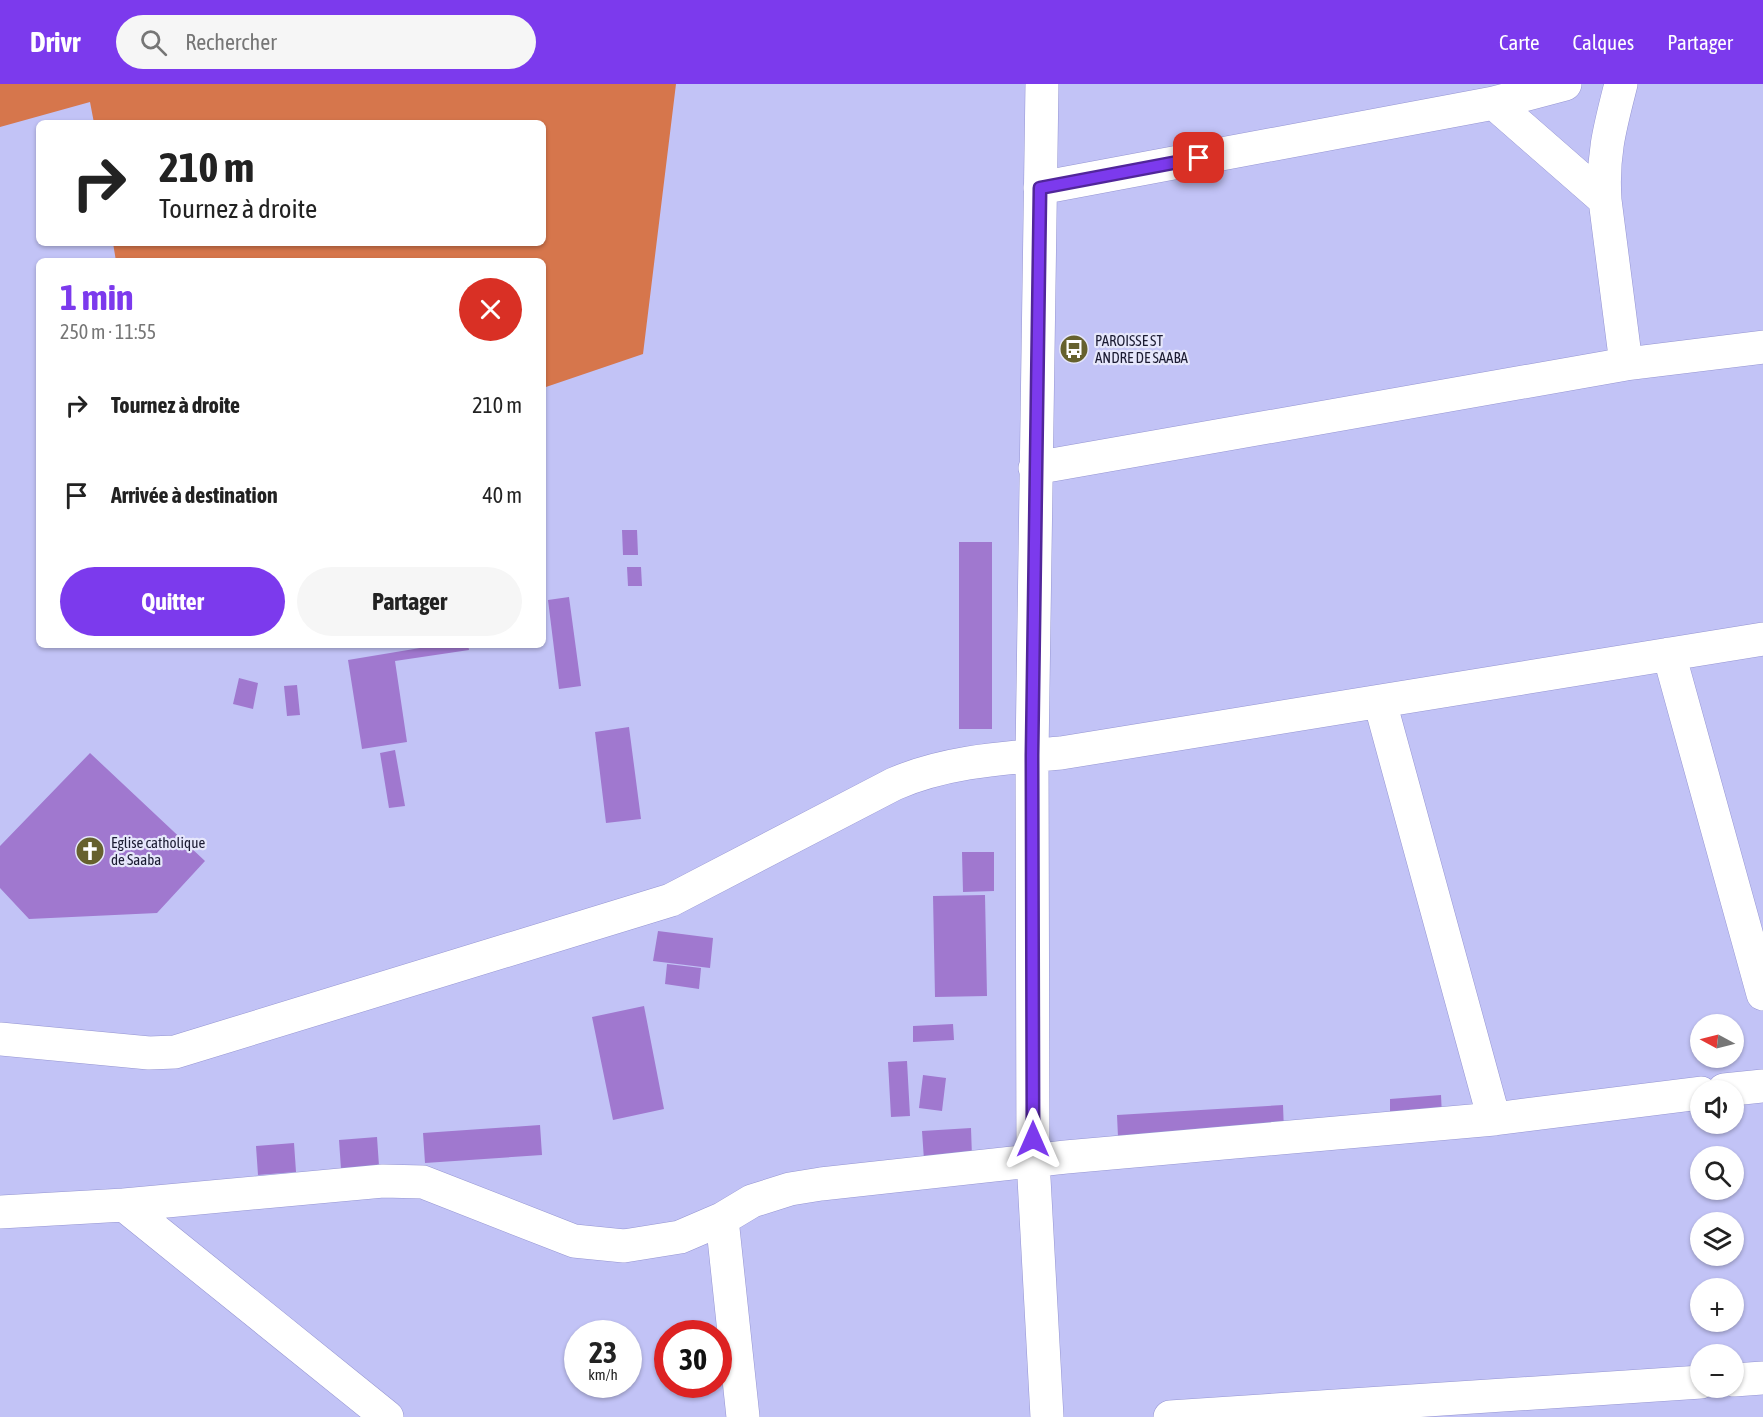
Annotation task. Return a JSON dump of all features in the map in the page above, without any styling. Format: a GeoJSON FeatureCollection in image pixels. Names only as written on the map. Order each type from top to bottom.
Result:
{"type":"FeatureCollection","features":[{"type":"Feature","properties":{"kind":"street"},"geometry":{"type":"LineString","coordinates":[[1042,84],[1032,755],[1033,1160],[1047,1417]]}},
{"type":"Feature","properties":{"kind":"street"},"geometry":{"type":"LineString","coordinates":[[1040,188],[1494,103],[1565,84]]}},
{"type":"Feature","properties":{"kind":"street"},"geometry":{"type":"LineString","coordinates":[[1621,84],[1606,146],[1604,175],[1605,200],[1626,364]]}},
{"type":"Feature","properties":{"kind":"street"},"geometry":{"type":"LineString","coordinates":[[1494,103],[1605,200]]}},
{"type":"Feature","properties":{"kind":"street"},"geometry":{"type":"LineString","coordinates":[[1035,468],[1626,364],[1763,347]]}},
{"type":"Feature","properties":{"kind":"street"},"geometry":{"type":"LineString","coordinates":[[0,1040],[149,1053],[175,1052],[671,900],[894,784],[920,773],[949,766],[1062,753],[1763,639]]}},
{"type":"Feature","properties":{"kind":"street"},"geometry":{"type":"LineString","coordinates":[[1669,654],[1756,938],[1763,994]]}},
{"type":"Feature","properties":{"kind":"street"},"geometry":{"type":"LineString","coordinates":[[1380,702],[1494,1119]]}},
{"type":"Feature","properties":{"kind":"street"},"geometry":{"type":"LineString","coordinates":[[1744,1088],[1763,1086]]}},
{"type":"Feature","properties":{"kind":"street"},"geometry":{"type":"LineString","coordinates":[[0,1212],[384,1182],[423,1182],[574,1240],[624,1246],[680,1237],[722,1219],[752,1201],[790,1189],[821,1184],[1033,1160],[1494,1119],[1690,1094]]}},
{"type":"Feature","properties":{"kind":"street"},"geometry":{"type":"LineString","coordinates":[[124,1204],[387,1417]]}},
{"type":"Feature","properties":{"kind":"street"},"geometry":{"type":"LineString","coordinates":[[722,1219],[743,1417]]}},
{"type":"Feature","properties":{"kind":"street"},"geometry":{"type":"LineString","coordinates":[[1744,1379],[1763,1378]]}},
{"type":"Feature","properties":{"kind":"street"},"geometry":{"type":"LineString","coordinates":[[1170,1417],[1574,1404],[1690,1384]]}},
{"type":"Feature","properties":{"kind":"shaded area"},"geometry":{"type":"Polygon","coordinates":[[[0,84],[676,84],[643,354],[546,387],[546,258],[116,258],[114,246],[546,246],[546,120],[93,120],[90,102],[0,127],[0,84]]]}},
{"type":"Feature","properties":{"kind":"building"},"geometry":{"type":"Polygon","coordinates":[[[622,530],[637,530],[638,555],[623,555],[622,530]]]}},
{"type":"Feature","properties":{"kind":"building"},"geometry":{"type":"Polygon","coordinates":[[[959,542],[992,542],[992,729],[959,729],[959,542]]]}},
{"type":"Feature","properties":{"kind":"building"},"geometry":{"type":"Polygon","coordinates":[[[627,567],[641,567],[642,586],[628,586],[627,567]]]}},
{"type":"Feature","properties":{"kind":"building"},"geometry":{"type":"Polygon","coordinates":[[[569,597],[581,686],[559,689],[548,600],[569,597]]]}},
{"type":"Feature","properties":{"kind":"building"},"geometry":{"type":"Polygon","coordinates":[[[420,648],[469,648],[469,650],[395,661],[407,742],[362,749],[348,660],[420,648]]]}},
{"type":"Feature","properties":{"kind":"building"},"geometry":{"type":"Polygon","coordinates":[[[239,678],[258,683],[253,709],[233,704],[239,678]]]}},
{"type":"Feature","properties":{"kind":"building"},"geometry":{"type":"Polygon","coordinates":[[[297,685],[300,715],[287,716],[284,686],[297,685]]]}},
{"type":"Feature","properties":{"kind":"building"},"geometry":{"type":"Polygon","coordinates":[[[629,727],[641,819],[606,823],[595,732],[629,727]]]}},
{"type":"Feature","properties":{"kind":"building"},"geometry":{"type":"Polygon","coordinates":[[[395,750],[405,806],[389,808],[380,753],[395,750]]]}},
{"type":"Feature","properties":{"kind":"building"},"geometry":{"type":"Polygon","coordinates":[[[90,753],[205,861],[157,913],[29,919],[0,888],[0,846],[90,753]]]}},
{"type":"Feature","properties":{"kind":"building"},"geometry":{"type":"Polygon","coordinates":[[[962,852],[994,852],[994,891],[963,892],[962,852]]]}},
{"type":"Feature","properties":{"kind":"building"},"geometry":{"type":"Polygon","coordinates":[[[985,895],[987,996],[935,997],[933,896],[985,895]]]}},
{"type":"Feature","properties":{"kind":"building"},"geometry":{"type":"Polygon","coordinates":[[[658,931],[713,938],[710,968],[653,961],[658,931]]]}},
{"type":"Feature","properties":{"kind":"building"},"geometry":{"type":"Polygon","coordinates":[[[667,964],[701,968],[699,989],[665,984],[667,964]]]}},
{"type":"Feature","properties":{"kind":"building"},"geometry":{"type":"Polygon","coordinates":[[[644,1006],[664,1109],[613,1120],[592,1017],[644,1006]]]}},
{"type":"Feature","properties":{"kind":"building"},"geometry":{"type":"Polygon","coordinates":[[[953,1024],[954,1040],[913,1042],[913,1026],[953,1024]]]}},
{"type":"Feature","properties":{"kind":"building"},"geometry":{"type":"Polygon","coordinates":[[[907,1061],[910,1116],[891,1117],[888,1062],[907,1061]]]}},
{"type":"Feature","properties":{"kind":"building"},"geometry":{"type":"Polygon","coordinates":[[[923,1075],[946,1078],[942,1111],[919,1108],[923,1075]]]}},
{"type":"Feature","properties":{"kind":"building"},"geometry":{"type":"Polygon","coordinates":[[[1441,1095],[1442,1116],[1390,1117],[1390,1099],[1441,1095]]]}},
{"type":"Feature","properties":{"kind":"building"},"geometry":{"type":"Polygon","coordinates":[[[1283,1105],[1284,1132],[1118,1137],[1117,1115],[1283,1105]]]}},
{"type":"Feature","properties":{"kind":"building"},"geometry":{"type":"Polygon","coordinates":[[[540,1125],[542,1155],[425,1163],[423,1133],[540,1125]]]}},
{"type":"Feature","properties":{"kind":"building"},"geometry":{"type":"Polygon","coordinates":[[[971,1128],[972,1157],[924,1160],[922,1131],[971,1128]]]}},
{"type":"Feature","properties":{"kind":"building"},"geometry":{"type":"Polygon","coordinates":[[[377,1137],[379,1166],[341,1169],[339,1140],[377,1137]]]}},
{"type":"Feature","properties":{"kind":"building"},"geometry":{"type":"Polygon","coordinates":[[[294,1143],[296,1172],[258,1175],[256,1146],[294,1143]]]}},
{"type":"Feature","properties":{"kind":"place","name":"PAROISSE ST ANDRE DE SAABA"},"geometry":{"type":"Point","coordinates":[1074,349]}},
{"type":"Feature","properties":{"kind":"place","name":"Eglise catholique de Saaba"},"geometry":{"type":"Point","coordinates":[90,851]}},
{"type":"Feature","properties":{"kind":"route"},"geometry":{"type":"LineString","coordinates":[[1033,1139],[1032,755],[1040,188],[1199,158]]}}]}
